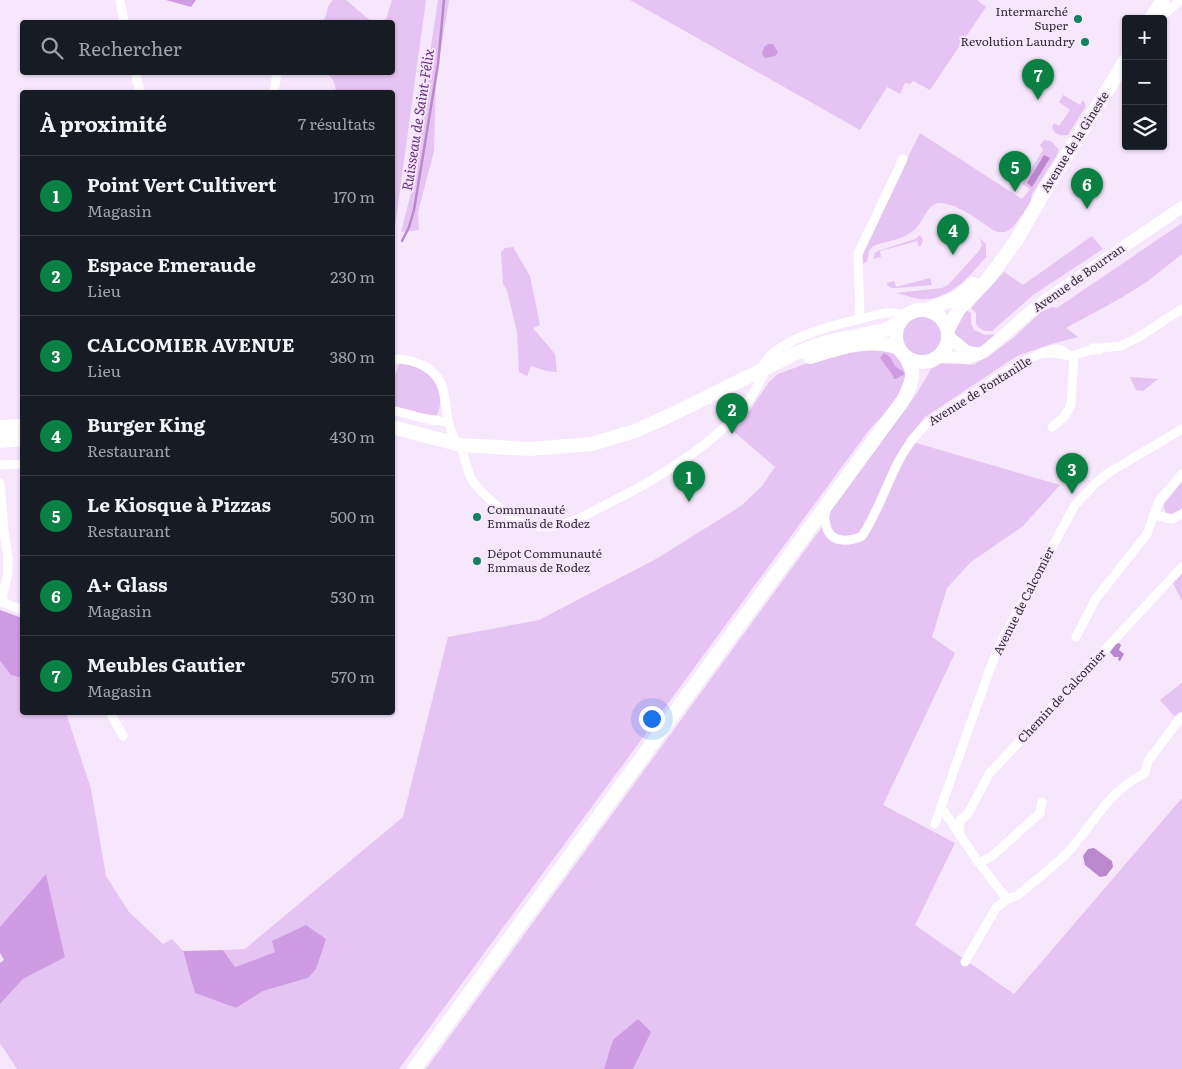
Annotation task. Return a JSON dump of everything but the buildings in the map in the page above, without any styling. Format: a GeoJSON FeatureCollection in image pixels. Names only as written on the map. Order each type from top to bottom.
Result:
{"type":"FeatureCollection","features":[{"type":"Feature","properties":{"kind":"main road"},"geometry":{"type":"LineString","coordinates":[[1154,15],[1163,0]]}},
{"type":"Feature","properties":{"kind":"main road","name":"Avenue de la Gineste"},"geometry":{"type":"LineString","coordinates":[[1025,225],[1122,67]]}},
{"type":"Feature","properties":{"kind":"main road","name":"Avenue de Bourran"},"geometry":{"type":"LineString","coordinates":[[935,359],[968,358],[979,354],[994,344],[1037,306],[1182,207]]}},
{"type":"Feature","properties":{"kind":"main road"},"geometry":{"type":"LineString","coordinates":[[395,428],[458,444],[529,449],[592,444],[644,427],[796,353],[826,342],[885,330],[913,311],[927,310],[958,297],[986,271],[1025,225]]}},
{"type":"Feature","properties":{"kind":"main road"},"geometry":{"type":"LineString","coordinates":[[904,399],[912,392],[935,359],[945,349],[948,333],[959,310],[998,267],[1025,225]]}},
{"type":"Feature","properties":{"kind":"main road"},"geometry":{"type":"LineString","coordinates":[[927,310],[940,316],[948,333],[966,351],[979,354]]}},
{"type":"Feature","properties":{"kind":"main road"},"geometry":{"type":"LineString","coordinates":[[414,1069],[904,399],[913,379],[912,368],[902,352],[896,335],[902,320]]}},
{"type":"Feature","properties":{"kind":"main road"},"geometry":{"type":"LineString","coordinates":[[765,368],[853,345],[872,343],[902,352],[917,362],[935,359]]}},
{"type":"Feature","properties":{"kind":"main road"},"geometry":{"type":"LineString","coordinates":[[0,427],[20,426]]}},
{"type":"Feature","properties":{"kind":"main road"},"geometry":{"type":"LineString","coordinates":[[0,441],[20,439]]}},
{"type":"Feature","properties":{"kind":"street"},"geometry":{"type":"LineString","coordinates":[[120,0],[124,20]]}},
{"type":"Feature","properties":{"kind":"street"},"geometry":{"type":"LineString","coordinates":[[1163,15],[1180,0]]}},
{"type":"Feature","properties":{"kind":"street"},"geometry":{"type":"LineString","coordinates":[[136,75],[140,90]]}},
{"type":"Feature","properties":{"kind":"street"},"geometry":{"type":"LineString","coordinates":[[274,90],[277,75]]}},
{"type":"Feature","properties":{"kind":"street"},"geometry":{"type":"LineString","coordinates":[[860,319],[858,254],[903,159]]}},
{"type":"Feature","properties":{"kind":"street","name":"Avenue de Fontanille"},"geometry":{"type":"LineString","coordinates":[[824,510],[828,531],[833,538],[846,541],[862,536],[902,453],[910,441],[928,423],[1020,363],[1050,349],[1057,349],[1071,355],[1101,348],[1121,346],[1182,310]]}},
{"type":"Feature","properties":{"kind":"street"},"geometry":{"type":"LineString","coordinates":[[395,359],[406,358],[422,364],[436,375],[443,387],[448,422],[471,479],[487,498],[518,521],[536,526],[555,526],[575,520],[639,488],[706,442],[729,424],[751,398],[765,368],[764,363],[769,356],[798,338],[828,326],[888,313],[899,313],[902,320]]}},
{"type":"Feature","properties":{"kind":"street"},"geometry":{"type":"LineString","coordinates":[[1052,427],[1065,416],[1071,405],[1071,355]]}},
{"type":"Feature","properties":{"kind":"street"},"geometry":{"type":"LineString","coordinates":[[395,411],[430,420],[448,422]]}},
{"type":"Feature","properties":{"kind":"street","name":"Avenue de Calcomier"},"geometry":{"type":"LineString","coordinates":[[935,824],[1002,640],[1076,505],[1094,484],[1108,473],[1182,429]]}},
{"type":"Feature","properties":{"kind":"street"},"geometry":{"type":"LineString","coordinates":[[0,465],[20,464]]}},
{"type":"Feature","properties":{"kind":"street"},"geometry":{"type":"LineString","coordinates":[[1076,637],[1095,600],[1147,534],[1159,501],[1182,474]]}},
{"type":"Feature","properties":{"kind":"street"},"geometry":{"type":"LineString","coordinates":[[0,483],[8,558],[8,573],[1,602],[20,609]]}},
{"type":"Feature","properties":{"kind":"street"},"geometry":{"type":"LineString","coordinates":[[1155,515],[1172,519],[1182,514]]}},
{"type":"Feature","properties":{"kind":"street","name":"Chemin de Calcomier"},"geometry":{"type":"LineString","coordinates":[[959,833],[960,820],[968,814],[989,774],[1182,567]]}},
{"type":"Feature","properties":{"kind":"street"},"geometry":{"type":"LineString","coordinates":[[112,715],[123,736]]}},
{"type":"Feature","properties":{"kind":"street"},"geometry":{"type":"LineString","coordinates":[[966,962],[996,908],[1006,899],[1017,896],[1069,850],[1102,808],[1128,781],[1145,772],[1148,761],[1180,716]]}},
{"type":"Feature","properties":{"kind":"street"},"geometry":{"type":"LineString","coordinates":[[979,863],[991,857],[1040,813],[1042,802]]}},
{"type":"Feature","properties":{"kind":"street"},"geometry":{"type":"LineString","coordinates":[[941,807],[1006,899]]}},
{"type":"Feature","properties":{"kind":"shaded area"},"geometry":{"type":"Polygon","coordinates":[[[166,0],[196,0],[191,7],[166,0]]]}},
{"type":"Feature","properties":{"kind":"shaded area"},"geometry":{"type":"Polygon","coordinates":[[[333,0],[346,0],[370,20],[323,20],[333,0]]]}},
{"type":"Feature","properties":{"kind":"shaded area"},"geometry":{"type":"Polygon","coordinates":[[[392,0],[426,0],[395,226],[395,90],[336,90],[334,81],[328,75],[395,75],[395,20],[386,20],[392,0]]]}},
{"type":"Feature","properties":{"kind":"shaded area"},"geometry":{"type":"Polygon","coordinates":[[[438,0],[449,0],[436,79],[434,151],[418,212],[419,230],[401,232],[411,193],[438,0]]]}},
{"type":"Feature","properties":{"kind":"shaded area"},"geometry":{"type":"Polygon","coordinates":[[[630,0],[977,0],[986,7],[930,90],[913,81],[910,84],[905,83],[900,94],[887,87],[860,130],[630,0]]]}},
{"type":"Feature","properties":{"kind":"shaded area"},"geometry":{"type":"Polygon","coordinates":[[[768,44],[773,44],[778,52],[775,56],[765,58],[762,54],[764,47],[768,44]]]}},
{"type":"Feature","properties":{"kind":"shaded area"},"geometry":{"type":"Polygon","coordinates":[[[1063,95],[1080,105],[1083,100],[1086,106],[1068,135],[1056,133],[1052,127],[1054,123],[1059,126],[1070,110],[1059,102],[1063,95]]]}},
{"type":"Feature","properties":{"kind":"shaded area"},"geometry":{"type":"Polygon","coordinates":[[[920,133],[1022,199],[1030,189],[1022,184],[1043,150],[1040,145],[1044,140],[1051,141],[1059,150],[1032,194],[1030,204],[1012,228],[1005,232],[998,232],[963,210],[938,203],[929,209],[913,231],[899,238],[873,246],[869,251],[867,262],[859,265],[859,256],[920,133]]]}},
{"type":"Feature","properties":{"kind":"shaded area"},"geometry":{"type":"Polygon","coordinates":[[[1044,155],[1050,158],[1032,187],[1027,183],[1044,155]]]}},
{"type":"Feature","properties":{"kind":"shaded area"},"geometry":{"type":"Polygon","coordinates":[[[950,220],[956,222],[948,232],[939,233],[937,226],[943,221],[950,220]]]}},
{"type":"Feature","properties":{"kind":"shaded area"},"geometry":{"type":"Polygon","coordinates":[[[1182,223],[1182,254],[1148,281],[1066,328],[1078,337],[1017,356],[925,417],[906,440],[1060,485],[1023,526],[971,562],[947,588],[932,637],[955,653],[883,805],[955,843],[915,925],[1014,994],[1182,798],[1182,1069],[426,1069],[830,516],[831,510],[917,393],[931,369],[942,363],[975,364],[1012,339],[1041,312],[1052,307],[1057,308],[1182,223]]]}},
{"type":"Feature","properties":{"kind":"shaded area"},"geometry":{"type":"Polygon","coordinates":[[[920,235],[923,240],[921,246],[919,247],[917,241],[880,251],[881,257],[873,259],[878,251],[915,239],[920,235]]]}},
{"type":"Feature","properties":{"kind":"shaded area"},"geometry":{"type":"Polygon","coordinates":[[[1092,236],[1103,249],[1033,295],[992,331],[985,331],[978,327],[976,324],[976,313],[971,308],[1004,272],[1023,285],[1092,236]]]}},
{"type":"Feature","properties":{"kind":"shaded area"},"geometry":{"type":"Polygon","coordinates":[[[980,238],[986,244],[986,257],[973,272],[949,292],[930,299],[919,299],[896,293],[942,288],[948,285],[980,250],[982,244],[980,238]]]}},
{"type":"Feature","properties":{"kind":"shaded area"},"geometry":{"type":"Polygon","coordinates":[[[513,247],[530,276],[540,325],[533,328],[555,354],[557,372],[531,366],[527,376],[519,372],[517,332],[507,290],[503,284],[501,252],[505,248],[513,247]]]}},
{"type":"Feature","properties":{"kind":"shaded area"},"geometry":{"type":"Polygon","coordinates":[[[930,278],[932,285],[892,288],[887,285],[887,283],[894,281],[896,287],[930,278]]]}},
{"type":"Feature","properties":{"kind":"shaded area"},"geometry":{"type":"Polygon","coordinates":[[[965,310],[971,313],[971,323],[974,330],[985,335],[997,334],[983,346],[971,348],[954,334],[954,329],[965,310]]]}},
{"type":"Feature","properties":{"kind":"shaded area"},"geometry":{"type":"Polygon","coordinates":[[[922,313],[934,317],[940,323],[944,335],[940,347],[934,353],[922,357],[910,353],[904,347],[900,335],[904,323],[910,317],[922,313]]]}},
{"type":"Feature","properties":{"kind":"shaded area"},"geometry":{"type":"Polygon","coordinates":[[[858,349],[887,351],[899,356],[903,362],[906,369],[907,385],[869,430],[399,1069],[17,1069],[0,1043],[0,1004],[23,979],[65,956],[46,875],[0,927],[0,661],[11,675],[20,677],[20,715],[67,715],[91,789],[106,876],[129,912],[163,944],[172,939],[183,951],[195,993],[236,1008],[263,991],[308,978],[275,952],[235,967],[223,950],[245,949],[403,817],[448,637],[539,620],[656,559],[741,506],[762,486],[775,467],[732,430],[750,410],[769,382],[778,374],[816,360],[858,349]]]}},
{"type":"Feature","properties":{"kind":"shaded area"},"geometry":{"type":"Polygon","coordinates":[[[884,353],[905,374],[894,379],[880,358],[884,353]]]}},
{"type":"Feature","properties":{"kind":"shaded area"},"geometry":{"type":"Polygon","coordinates":[[[399,363],[413,365],[428,374],[437,386],[439,393],[440,401],[437,415],[395,407],[396,374],[399,363]]]}},
{"type":"Feature","properties":{"kind":"shaded area"},"geometry":{"type":"Polygon","coordinates":[[[1130,377],[1158,379],[1143,391],[1136,390],[1130,377]]]}},
{"type":"Feature","properties":{"kind":"shaded area"},"geometry":{"type":"Polygon","coordinates":[[[1182,482],[1182,508],[1175,514],[1167,514],[1164,504],[1182,482]]]}},
{"type":"Feature","properties":{"kind":"shaded area"},"geometry":{"type":"Polygon","coordinates":[[[1182,571],[1182,601],[1172,581],[1182,571]]]}},
{"type":"Feature","properties":{"kind":"shaded area"},"geometry":{"type":"Polygon","coordinates":[[[0,610],[20,617],[20,677],[11,675],[0,661],[0,610]]]}},
{"type":"Feature","properties":{"kind":"shaded area"},"geometry":{"type":"Polygon","coordinates":[[[1119,643],[1121,645],[1119,650],[1124,654],[1120,661],[1118,660],[1119,657],[1114,657],[1110,652],[1119,643]]]}},
{"type":"Feature","properties":{"kind":"shaded area"},"geometry":{"type":"Polygon","coordinates":[[[1182,683],[1182,712],[1174,716],[1160,700],[1182,683]]]}},
{"type":"Feature","properties":{"kind":"shaded area"},"geometry":{"type":"Polygon","coordinates":[[[1094,848],[1112,861],[1113,867],[1106,876],[1100,877],[1085,865],[1083,856],[1088,849],[1094,848]]]}},
{"type":"Feature","properties":{"kind":"shaded area"},"geometry":{"type":"Polygon","coordinates":[[[46,874],[65,957],[23,979],[0,1004],[0,963],[4,960],[0,953],[0,927],[46,874]]]}},
{"type":"Feature","properties":{"kind":"shaded area"},"geometry":{"type":"Polygon","coordinates":[[[306,925],[326,939],[316,969],[308,978],[263,991],[236,1008],[195,993],[183,951],[223,950],[235,967],[275,952],[272,941],[306,925]]]}},
{"type":"Feature","properties":{"kind":"shaded area"},"geometry":{"type":"Polygon","coordinates":[[[638,1019],[651,1032],[633,1069],[604,1069],[613,1040],[638,1019]]]}},
{"type":"Feature","properties":{"kind":"waterway","name":"Ruisseau de Saint-Félix"},"geometry":{"type":"LineString","coordinates":[[402,241],[414,210],[438,64],[444,0]]}},
{"type":"Feature","properties":{"kind":"place","name":"Intermarché Super"},"geometry":{"type":"Point","coordinates":[1078,19]}},
{"type":"Feature","properties":{"kind":"place","name":"Revolution Laundry"},"geometry":{"type":"Point","coordinates":[1085,42]}},
{"type":"Feature","properties":{"kind":"place","name":"Meubles Gautier"},"geometry":{"type":"Point","coordinates":[1038,100]}},
{"type":"Feature","properties":{"kind":"place","name":"Le Kiosque à Pizzas"},"geometry":{"type":"Point","coordinates":[1015,192]}},
{"type":"Feature","properties":{"kind":"place","name":"A+ Glass"},"geometry":{"type":"Point","coordinates":[1087,209]}},
{"type":"Feature","properties":{"kind":"place","name":"Burger King"},"geometry":{"type":"Point","coordinates":[953,255]}},
{"type":"Feature","properties":{"kind":"place","name":"Espace Emeraude"},"geometry":{"type":"Point","coordinates":[732,434]}},
{"type":"Feature","properties":{"kind":"place","name":"CALCOMIER AVENUE"},"geometry":{"type":"Point","coordinates":[1072,494]}},
{"type":"Feature","properties":{"kind":"place","name":"Point Vert Cultivert"},"geometry":{"type":"Point","coordinates":[689,502]}},
{"type":"Feature","properties":{"kind":"place","name":"Communauté Emmaüs de Rodez"},"geometry":{"type":"Point","coordinates":[477,517]}},
{"type":"Feature","properties":{"kind":"place","name":"Dépot Communauté Emmaus de Rodez"},"geometry":{"type":"Point","coordinates":[477,561]}}]}
